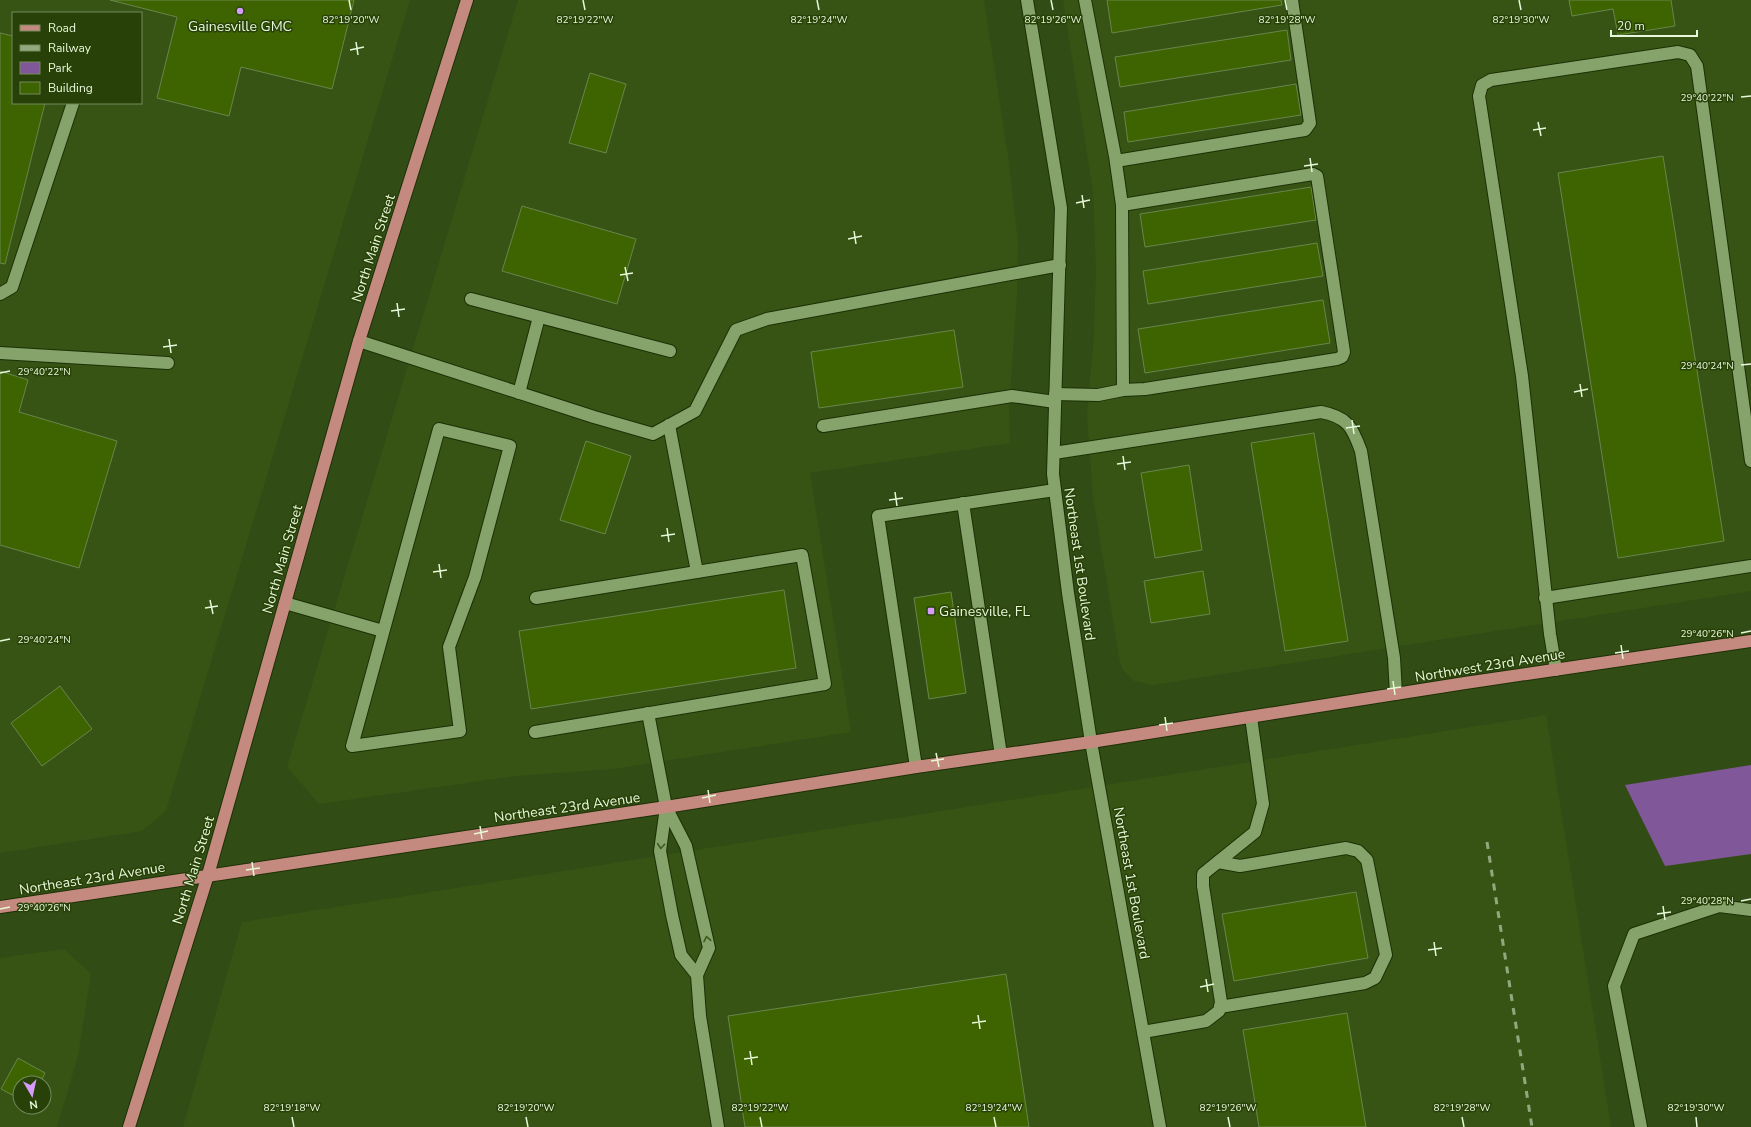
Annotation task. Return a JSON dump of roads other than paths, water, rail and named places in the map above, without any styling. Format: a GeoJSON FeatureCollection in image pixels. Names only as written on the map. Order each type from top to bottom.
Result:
{"type":"FeatureCollection","features":[{"type":"Feature","properties":{"kind":"main road","name":"North Main Street"},"geometry":{"type":"LineString","coordinates":[[129,1127],[208,875],[359,341],[466,0]]}},
{"type":"Feature","properties":{"kind":"main road","name":"Northwest 23rd Avenue"},"geometry":{"type":"LineString","coordinates":[[1091,742],[1396,694],[1751,641]]}},
{"type":"Feature","properties":{"kind":"main road","name":"Northeast 23rd Avenue"},"geometry":{"type":"LineString","coordinates":[[0,907],[666,807],[916,767],[1091,742]]}},
{"type":"Feature","properties":{"kind":"street","name":"Northeast 1st Boulevard"},"geometry":{"type":"LineString","coordinates":[[1027,0],[1061,208],[1053,474],[1068,593],[1091,742],[1160,1127]]}},
{"type":"Feature","properties":{"kind":"street"},"geometry":{"type":"LineString","coordinates":[[1085,0],[1116,161],[1122,205],[1123,390]]}},
{"type":"Feature","properties":{"kind":"street"},"geometry":{"type":"LineString","coordinates":[[1116,161],[1305,130],[1310,123],[1292,0]]}},
{"type":"Feature","properties":{"kind":"street"},"geometry":{"type":"LineString","coordinates":[[1556,670],[1546,598],[1522,376],[1479,96],[1482,85],[1491,80],[1678,52],[1690,55],[1697,66],[1751,461]]}},
{"type":"Feature","properties":{"kind":"street"},"geometry":{"type":"LineString","coordinates":[[0,294],[12,287],[73,104]]}},
{"type":"Feature","properties":{"kind":"street"},"geometry":{"type":"LineString","coordinates":[[823,426],[1012,396],[1055,398],[1098,396],[1123,390],[1145,389],[1342,357],[1344,352],[1317,176],[1313,174],[1122,205]]}},
{"type":"Feature","properties":{"kind":"street"},"geometry":{"type":"LineString","coordinates":[[359,341],[519,393],[653,434],[695,411],[736,330],[767,319],[1060,264]]}},
{"type":"Feature","properties":{"kind":"street"},"geometry":{"type":"LineString","coordinates":[[471,299],[670,351]]}},
{"type":"Feature","properties":{"kind":"street"},"geometry":{"type":"LineString","coordinates":[[519,393],[539,317]]}},
{"type":"Feature","properties":{"kind":"street"},"geometry":{"type":"LineString","coordinates":[[0,353],[168,363]]}},
{"type":"Feature","properties":{"kind":"street"},"geometry":{"type":"LineString","coordinates":[[1054,453],[1321,412],[1335,414],[1345,420],[1354,433],[1361,451],[1394,658],[1396,694]]}},
{"type":"Feature","properties":{"kind":"street"},"geometry":{"type":"LineString","coordinates":[[669,425],[697,572]]}},
{"type":"Feature","properties":{"kind":"street"},"geometry":{"type":"LineString","coordinates":[[439,430],[510,446],[475,577],[449,647],[460,731],[352,746],[383,631],[439,430]]}},
{"type":"Feature","properties":{"kind":"street"},"geometry":{"type":"LineString","coordinates":[[916,767],[878,516],[1055,490]]}},
{"type":"Feature","properties":{"kind":"street"},"geometry":{"type":"LineString","coordinates":[[963,503],[1001,755]]}},
{"type":"Feature","properties":{"kind":"street"},"geometry":{"type":"LineString","coordinates":[[535,732],[825,684],[802,555],[536,598]]}},
{"type":"Feature","properties":{"kind":"street"},"geometry":{"type":"LineString","coordinates":[[1546,598],[1751,566]]}},
{"type":"Feature","properties":{"kind":"street"},"geometry":{"type":"LineString","coordinates":[[285,603],[383,631]]}},
{"type":"Feature","properties":{"kind":"street"},"geometry":{"type":"LineString","coordinates":[[648,713],[666,807],[686,846],[709,948],[697,975],[700,1016],[718,1127]]}},
{"type":"Feature","properties":{"kind":"street"},"geometry":{"type":"LineString","coordinates":[[1143,1032],[1206,1021],[1219,1011],[1221,1002],[1203,886],[1203,874],[1255,832],[1264,804],[1251,717]]}},
{"type":"Feature","properties":{"kind":"street"},"geometry":{"type":"LineString","coordinates":[[666,807],[660,850],[681,955],[697,975]]}},
{"type":"Feature","properties":{"kind":"street"},"geometry":{"type":"LineString","coordinates":[[1218,862],[1240,866],[1346,848],[1358,851],[1367,860],[1386,955],[1375,978],[1365,983],[1220,1007]]}},
{"type":"Feature","properties":{"kind":"street"},"geometry":{"type":"LineString","coordinates":[[1641,1127],[1614,986],[1634,934],[1718,906],[1751,910]]}},
{"type":"Feature","properties":{"kind":"railway"},"geometry":{"type":"LineString","coordinates":[[1487,842],[1532,1127]]}},
{"type":"Feature","properties":{"kind":"place","name":"Gainesville GMC"},"geometry":{"type":"Point","coordinates":[240,11]}},
{"type":"Feature","properties":{"kind":"place","name":"Gainesville, FL"},"geometry":{"type":"Point","coordinates":[931,611]}}]}
